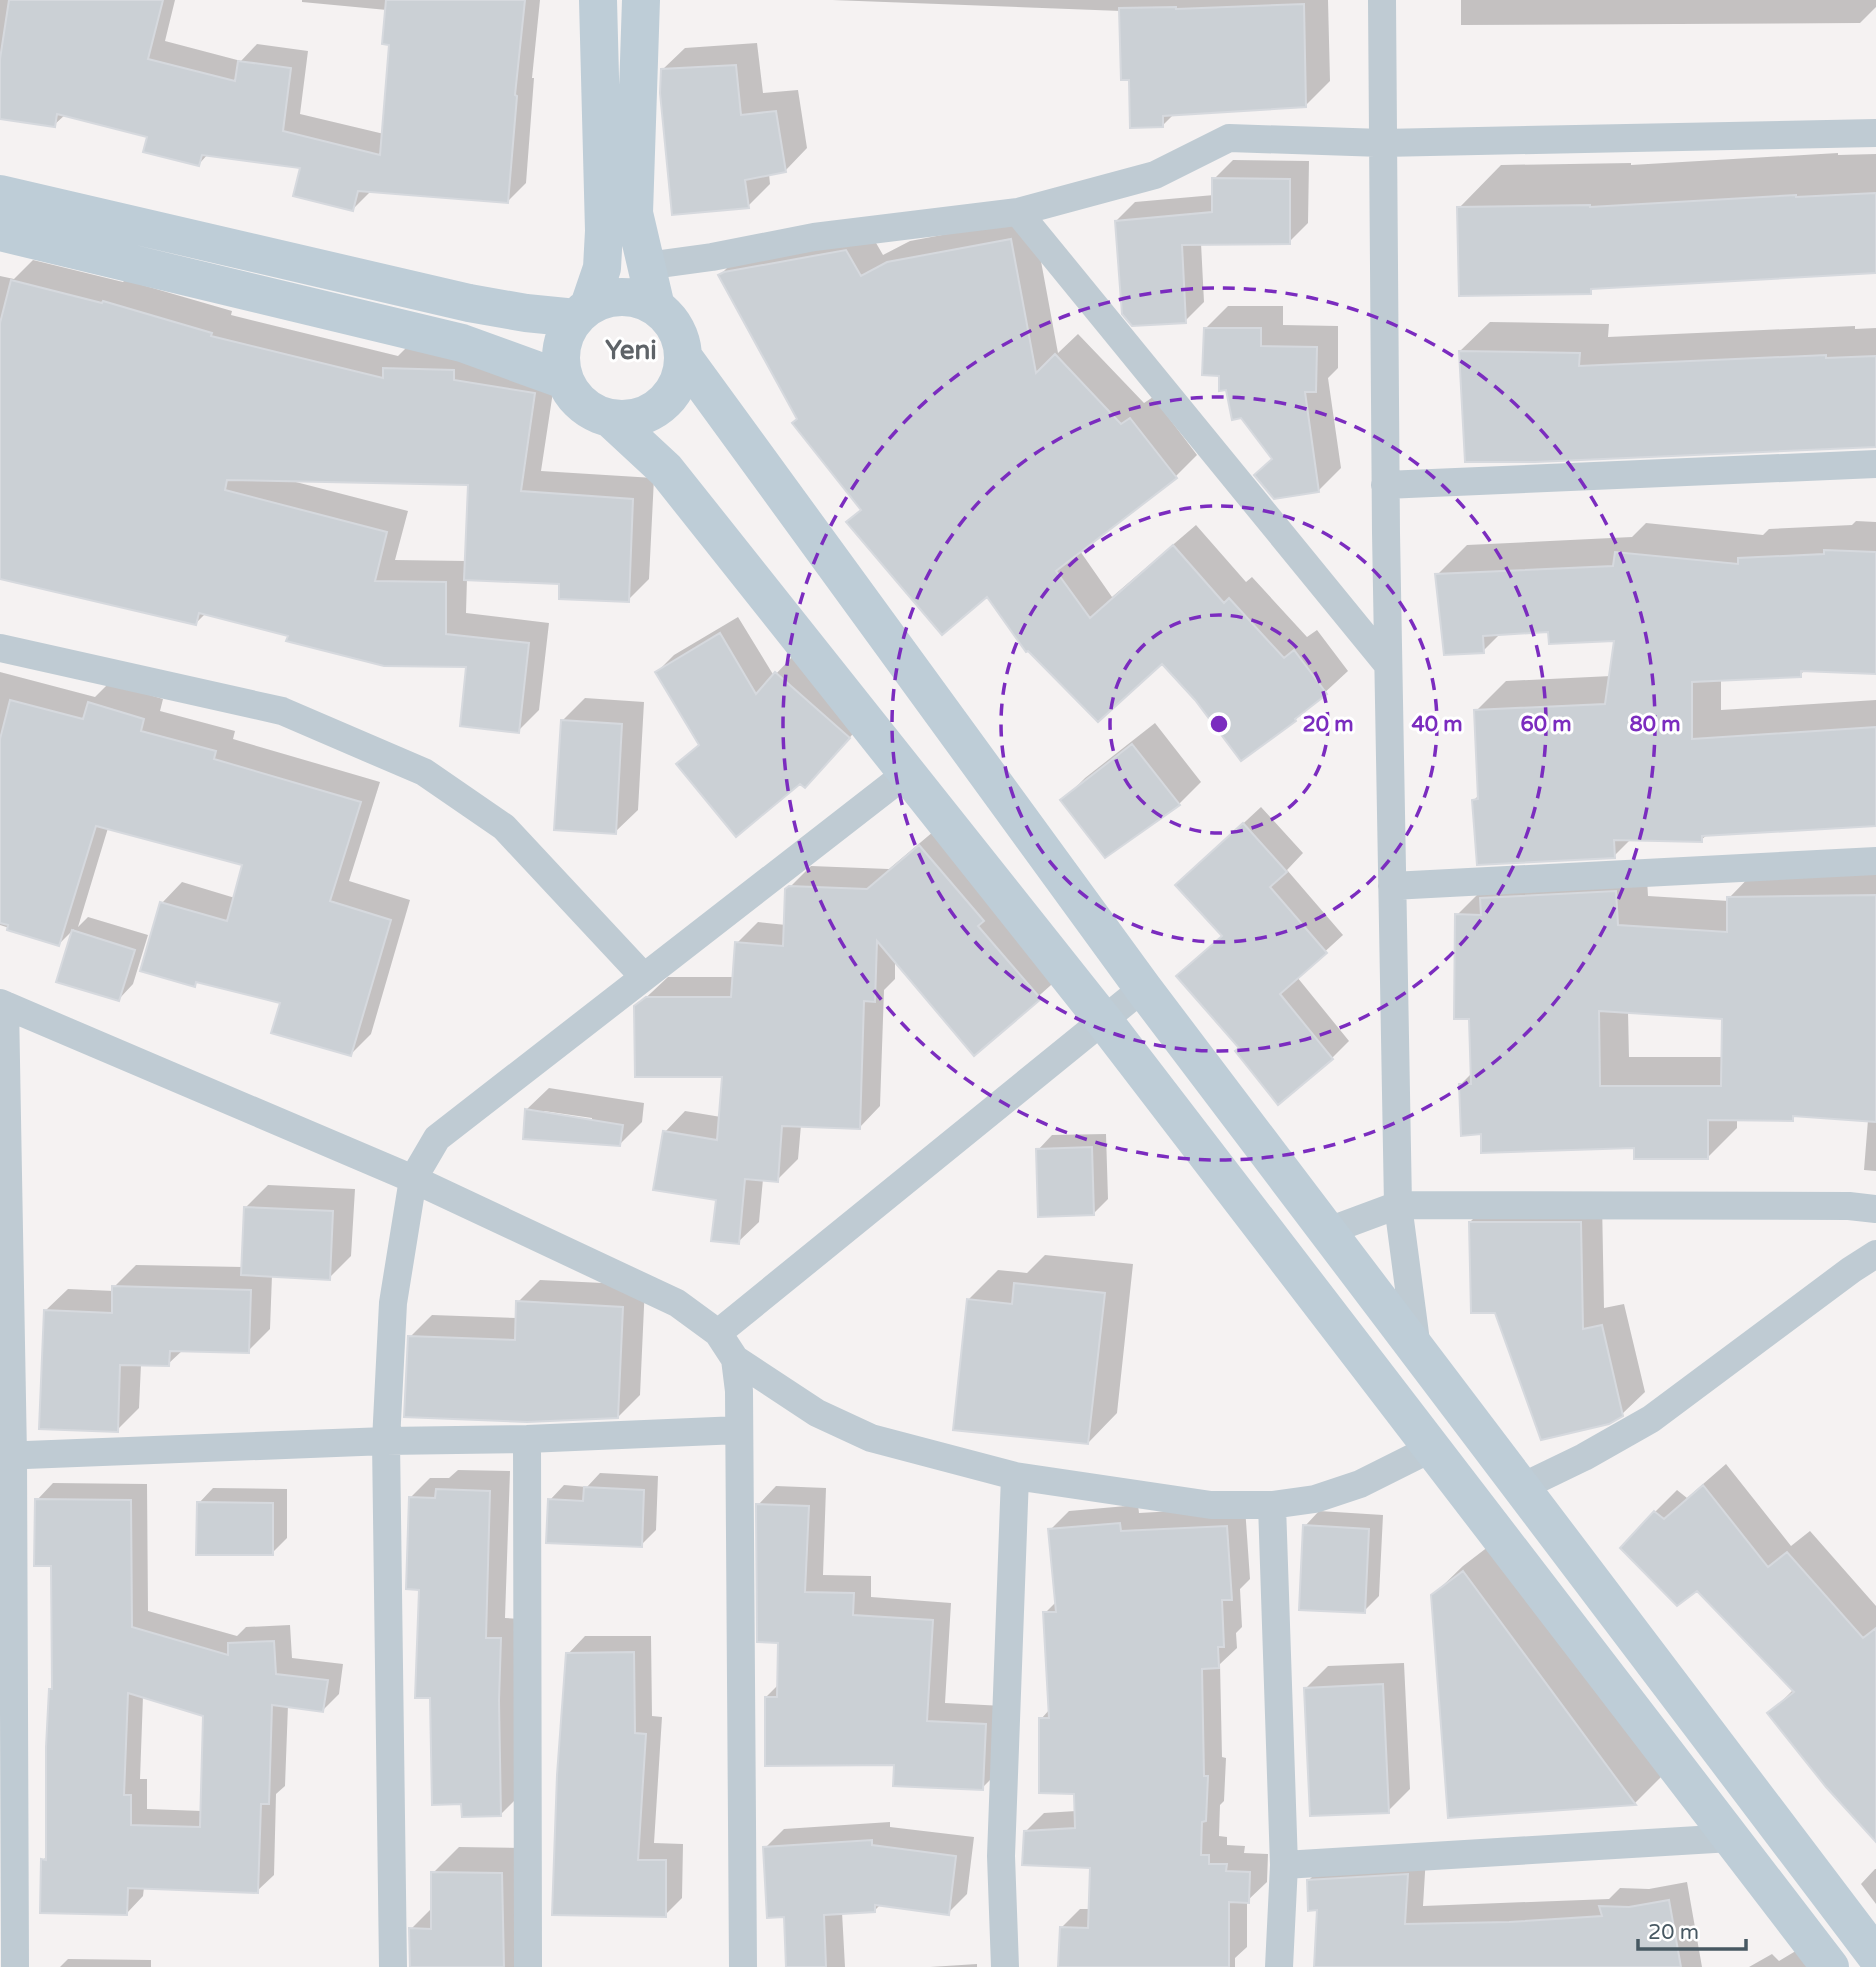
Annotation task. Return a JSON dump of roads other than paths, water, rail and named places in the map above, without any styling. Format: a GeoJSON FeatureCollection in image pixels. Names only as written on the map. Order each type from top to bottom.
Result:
{"type":"FeatureCollection","features":[{"type":"Feature","properties":{"kind":"street"},"geometry":{"type":"LineString","coordinates":[[0,194],[469,303],[526,313],[582,312],[610,298],[636,299],[656,307],[668,319],[680,337],[684,358],[678,383],[666,402],[648,414],[627,419],[611,419],[596,414],[578,401],[564,380],[561,360],[565,336],[582,312],[601,268],[604,231],[598,0]]}},
{"type":"Feature","properties":{"kind":"street"},"geometry":{"type":"LineString","coordinates":[[641,0],[634,214],[656,307]]}},
{"type":"Feature","properties":{"kind":"street"},"geometry":{"type":"LineString","coordinates":[[1382,0],[1385,485],[1398,1205],[1417,1349]]}},
{"type":"Feature","properties":{"kind":"street"},"geometry":{"type":"LineString","coordinates":[[646,266],[712,257],[814,237],[1018,212],[1154,175],[1229,138],[1382,143],[1876,133]]}},
{"type":"Feature","properties":{"kind":"street"},"geometry":{"type":"LineString","coordinates":[[1018,212],[1388,665]]}},
{"type":"Feature","properties":{"kind":"street"},"geometry":{"type":"LineString","coordinates":[[0,232],[462,343],[564,380]]}},
{"type":"Feature","properties":{"kind":"street"},"geometry":{"type":"LineString","coordinates":[[684,358],[1143,988],[1876,1955]]}},
{"type":"Feature","properties":{"kind":"street"},"geometry":{"type":"LineString","coordinates":[[611,419],[666,470],[1104,1021],[1830,1967]]}},
{"type":"Feature","properties":{"kind":"street"},"geometry":{"type":"LineString","coordinates":[[1385,485],[1876,464]]}},
{"type":"Feature","properties":{"kind":"street"},"geometry":{"type":"LineString","coordinates":[[0,648],[282,711],[424,772],[504,827],[644,977]]}},
{"type":"Feature","properties":{"kind":"street"},"geometry":{"type":"LineString","coordinates":[[393,1967],[386,1441],[393,1303],[412,1180],[437,1138],[907,773]]}},
{"type":"Feature","properties":{"kind":"street"},"geometry":{"type":"LineString","coordinates":[[1392,887],[1876,861]]}},
{"type":"Feature","properties":{"kind":"street"},"geometry":{"type":"LineString","coordinates":[[718,1333],[1143,988]]}},
{"type":"Feature","properties":{"kind":"street"},"geometry":{"type":"LineString","coordinates":[[15,1967],[6,1456],[3,1004],[412,1180],[677,1303],[718,1333],[735,1359],[817,1413],[871,1438],[1015,1476],[1211,1505],[1272,1505],[1315,1499],[1360,1484],[1432,1448]]}},
{"type":"Feature","properties":{"kind":"street"},"geometry":{"type":"LineString","coordinates":[[1328,1231],[1398,1205],[1849,1206],[1876,1209]]}},
{"type":"Feature","properties":{"kind":"street"},"geometry":{"type":"LineString","coordinates":[[1521,1488],[1584,1457],[1651,1419],[1876,1254]]}},
{"type":"Feature","properties":{"kind":"street"},"geometry":{"type":"LineString","coordinates":[[735,1359],[739,1391],[743,1967]]}},
{"type":"Feature","properties":{"kind":"street"},"geometry":{"type":"LineString","coordinates":[[6,1456],[739,1430]]}},
{"type":"Feature","properties":{"kind":"street"},"geometry":{"type":"LineString","coordinates":[[527,1439],[528,1967]]}},
{"type":"Feature","properties":{"kind":"street"},"geometry":{"type":"LineString","coordinates":[[1005,1967],[1001,1856],[1015,1476]]}},
{"type":"Feature","properties":{"kind":"street"},"geometry":{"type":"LineString","coordinates":[[1272,1505],[1284,1865],[1279,1967]]}},
{"type":"Feature","properties":{"kind":"street"},"geometry":{"type":"LineString","coordinates":[[1284,1865],[1731,1839]]}},
{"type":"Feature","properties":{"kind":"district","name":"Yeni"},"geometry":{"type":"Point","coordinates":[631,350]}}]}
